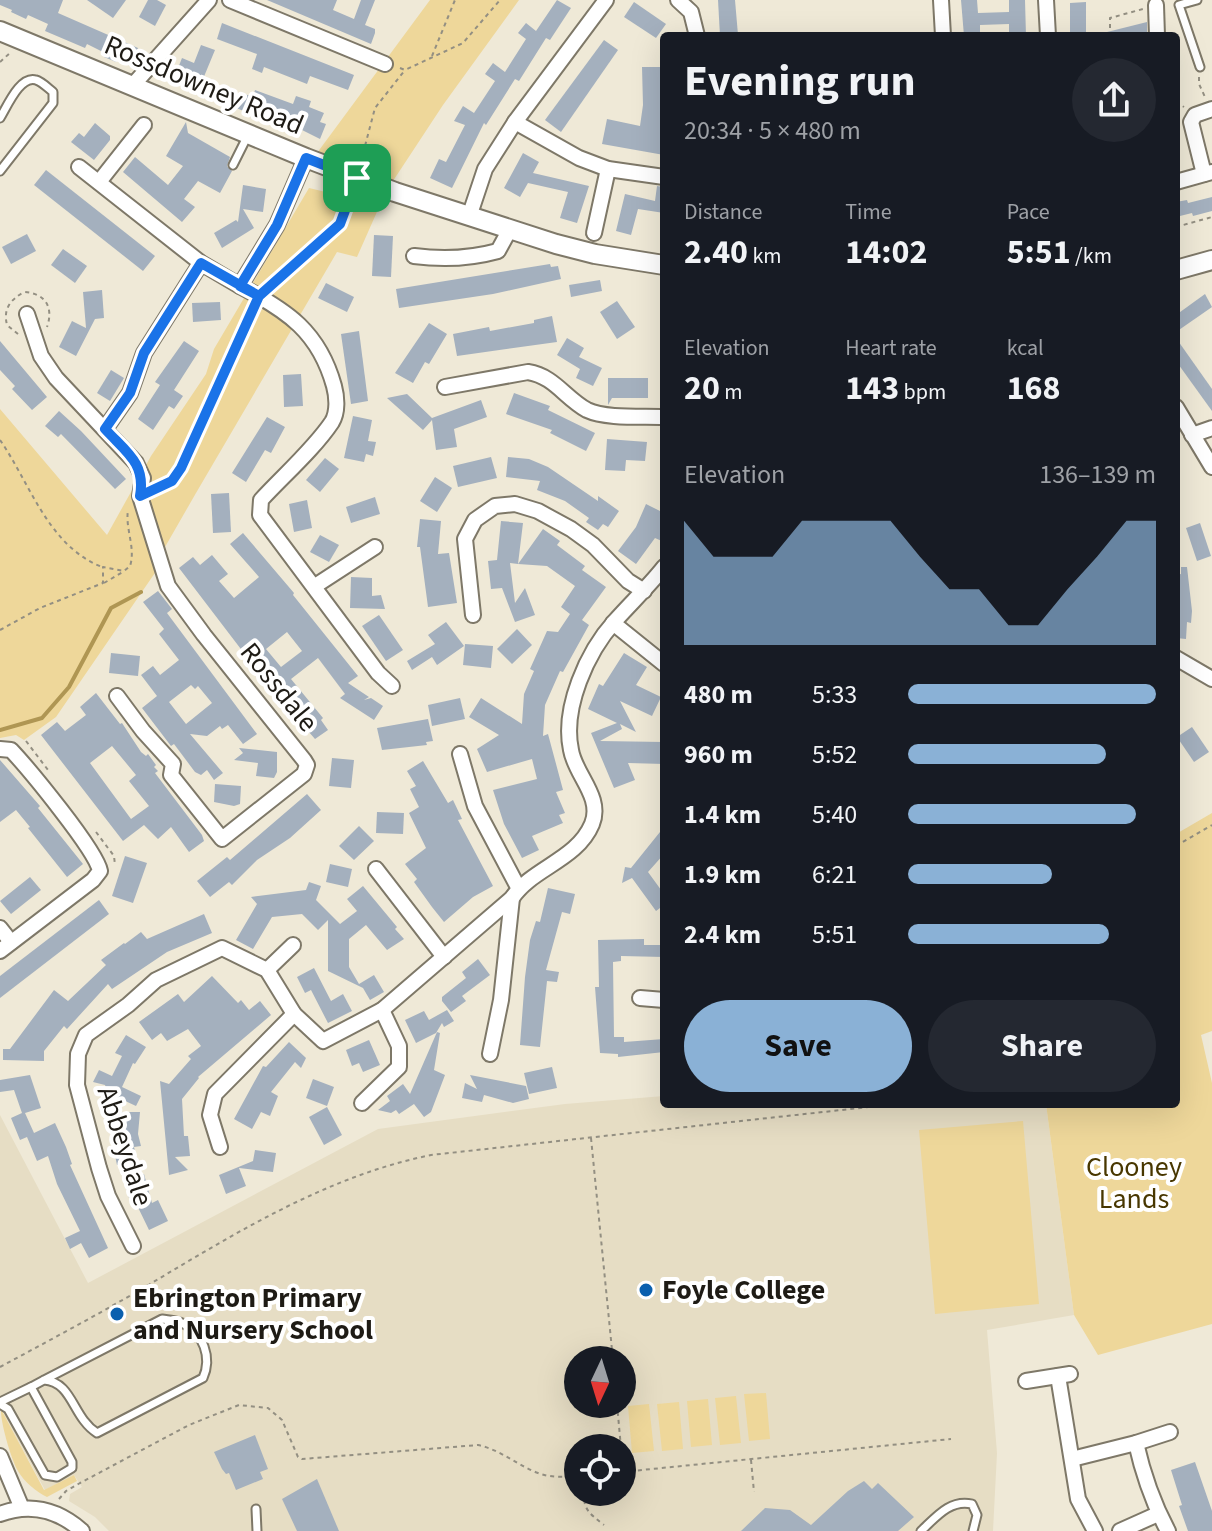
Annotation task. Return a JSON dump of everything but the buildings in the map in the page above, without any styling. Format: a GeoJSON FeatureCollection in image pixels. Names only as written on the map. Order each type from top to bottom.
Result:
{"type":"FeatureCollection","features":[{"type":"Feature","properties":{"kind":"main road","name":"Rossdowney Road"},"geometry":{"type":"LineString","coordinates":[[0,31],[357,178],[469,217],[595,254],[660,264]]}},
{"type":"Feature","properties":{"kind":"main road"},"geometry":{"type":"LineString","coordinates":[[1180,269],[1212,260]]}},
{"type":"Feature","properties":{"kind":"street"},"geometry":{"type":"LineString","coordinates":[[133,85],[209,0]]}},
{"type":"Feature","properties":{"kind":"street"},"geometry":{"type":"LineString","coordinates":[[230,0],[385,64]]}},
{"type":"Feature","properties":{"kind":"street"},"geometry":{"type":"LineString","coordinates":[[469,217],[485,169],[515,122],[606,0]]}},
{"type":"Feature","properties":{"kind":"street"},"geometry":{"type":"LineString","coordinates":[[678,0],[691,12],[696,32]]}},
{"type":"Feature","properties":{"kind":"street"},"geometry":{"type":"LineString","coordinates":[[941,0],[943,32]]}},
{"type":"Feature","properties":{"kind":"street"},"geometry":{"type":"LineString","coordinates":[[1046,0],[1048,32]]}},
{"type":"Feature","properties":{"kind":"street"},"geometry":{"type":"LineString","coordinates":[[1156,5],[1157,32]]}},
{"type":"Feature","properties":{"kind":"street"},"geometry":{"type":"LineString","coordinates":[[1180,181],[1208,173],[1191,122],[1195,115],[1211,109]]}},
{"type":"Feature","properties":{"kind":"street"},"geometry":{"type":"LineString","coordinates":[[515,122],[579,158],[608,169],[660,176]]}},
{"type":"Feature","properties":{"kind":"street"},"geometry":{"type":"LineString","coordinates":[[99,182],[144,125]]}},
{"type":"Feature","properties":{"kind":"street"},"geometry":{"type":"LineString","coordinates":[[240,286],[277,225],[306,158]]}},
{"type":"Feature","properties":{"kind":"street"},"geometry":{"type":"LineString","coordinates":[[79,167],[201,263],[293,318],[317,344],[327,362],[337,397],[334,420],[261,500],[260,515],[378,673],[392,686]]}},
{"type":"Feature","properties":{"kind":"street"},"geometry":{"type":"LineString","coordinates":[[594,233],[608,169]]}},
{"type":"Feature","properties":{"kind":"street"},"geometry":{"type":"LineString","coordinates":[[414,256],[441,260],[469,259],[498,251],[510,229]]}},
{"type":"Feature","properties":{"kind":"street"},"geometry":{"type":"LineString","coordinates":[[105,429],[130,393],[144,353],[201,263]]}},
{"type":"Feature","properties":{"kind":"street","name":"Rossdale"},"geometry":{"type":"LineString","coordinates":[[27,314],[41,356],[74,400],[136,463],[143,478],[140,496],[168,586],[304,760],[307,765],[304,774],[222,839],[171,775],[173,764],[117,696]]}},
{"type":"Feature","properties":{"kind":"street"},"geometry":{"type":"LineString","coordinates":[[445,387],[528,372],[541,374],[588,410],[617,416],[660,417]]}},
{"type":"Feature","properties":{"kind":"street"},"geometry":{"type":"LineString","coordinates":[[1180,414],[1212,467]]}},
{"type":"Feature","properties":{"kind":"street"},"geometry":{"type":"LineString","coordinates":[[1192,435],[1212,428]]}},
{"type":"Feature","properties":{"kind":"street"},"geometry":{"type":"LineString","coordinates":[[473,615],[465,539],[475,520],[495,506],[515,504],[538,511],[571,529],[593,545],[628,581],[644,591]]}},
{"type":"Feature","properties":{"kind":"street"},"geometry":{"type":"LineString","coordinates":[[315,586],[375,547]]}},
{"type":"Feature","properties":{"kind":"street"},"geometry":{"type":"LineString","coordinates":[[293,945],[267,970],[294,1014],[323,1041],[382,1010],[582,840],[592,824],[594,812],[592,797],[571,752],[569,717],[586,666],[613,623],[660,572]]}},
{"type":"Feature","properties":{"kind":"street"},"geometry":{"type":"LineString","coordinates":[[613,623],[660,660]]}},
{"type":"Feature","properties":{"kind":"street"},"geometry":{"type":"LineString","coordinates":[[1180,660],[1212,679]]}},
{"type":"Feature","properties":{"kind":"street"},"geometry":{"type":"LineString","coordinates":[[0,749],[13,752],[78,832],[100,871],[93,880],[6,946],[0,928]]}},
{"type":"Feature","properties":{"kind":"street"},"geometry":{"type":"LineString","coordinates":[[460,754],[475,806],[516,894],[490,1054]]}},
{"type":"Feature","properties":{"kind":"street"},"geometry":{"type":"LineString","coordinates":[[376,869],[444,957]]}},
{"type":"Feature","properties":{"kind":"street","name":"Abbeydale"},"geometry":{"type":"LineString","coordinates":[[133,1246],[108,1196],[77,1085],[78,1054],[86,1035],[156,980],[222,948],[267,970]]}},
{"type":"Feature","properties":{"kind":"street"},"geometry":{"type":"LineString","coordinates":[[640,998],[660,1000]]}},
{"type":"Feature","properties":{"kind":"street"},"geometry":{"type":"LineString","coordinates":[[362,1103],[399,1067],[399,1046],[382,1010]]}},
{"type":"Feature","properties":{"kind":"street"},"geometry":{"type":"LineString","coordinates":[[220,1147],[210,1115],[215,1094],[294,1014]]}},
{"type":"Feature","properties":{"kind":"street"},"geometry":{"type":"LineString","coordinates":[[1026,1381],[1064,1375],[1078,1499],[1095,1531]]}},
{"type":"Feature","properties":{"kind":"street"},"geometry":{"type":"LineString","coordinates":[[1072,1459],[1170,1432]]}},
{"type":"Feature","properties":{"kind":"street"},"geometry":{"type":"LineString","coordinates":[[1136,1443],[1158,1514],[1168,1531]]}},
{"type":"Feature","properties":{"kind":"street"},"geometry":{"type":"LineString","coordinates":[[0,1456],[21,1506]]}},
{"type":"Feature","properties":{"kind":"street"},"geometry":{"type":"LineString","coordinates":[[2,1513],[21,1506],[48,1512],[82,1531]]}},
{"type":"Feature","properties":{"kind":"street"},"geometry":{"type":"LineString","coordinates":[[1120,1531],[1158,1514]]}},
{"type":"Feature","properties":{"kind":"lane"},"geometry":{"type":"LineString","coordinates":[[1197,0],[1179,5],[1200,67]]}},
{"type":"Feature","properties":{"kind":"lane"},"geometry":{"type":"LineString","coordinates":[[0,118],[28,80],[36,80],[53,92],[53,103],[0,171]]}},
{"type":"Feature","properties":{"kind":"lane"},"geometry":{"type":"LineString","coordinates":[[233,165],[248,134]]}},
{"type":"Feature","properties":{"kind":"lane"},"geometry":{"type":"LineString","coordinates":[[31,1387],[72,1462],[68,1472],[57,1477],[45,1475],[8,1409],[0,1403],[44,1380],[162,1319],[182,1323],[199,1336],[209,1365],[203,1378],[97,1433],[84,1425],[65,1389],[53,1381],[44,1380]]}},
{"type":"Feature","properties":{"kind":"lane"},"geometry":{"type":"LineString","coordinates":[[921,1531],[948,1507],[960,1501],[972,1504],[977,1515],[973,1531]]}},
{"type":"Feature","properties":{"kind":"lane"},"geometry":{"type":"LineString","coordinates":[[256,1509],[257,1531]]}},
{"type":"Feature","properties":{"kind":"path"},"geometry":{"type":"LineString","coordinates":[[431,57],[455,0]]}},
{"type":"Feature","properties":{"kind":"path"},"geometry":{"type":"LineString","coordinates":[[0,630],[40,608],[103,583],[124,571],[132,562],[127,515],[133,499],[172,481],[181,468],[259,296],[340,224],[357,178],[375,108],[405,70],[463,43],[500,0]]}},
{"type":"Feature","properties":{"kind":"path"},"geometry":{"type":"LineString","coordinates":[[1110,32],[1110,18],[1156,5]]}},
{"type":"Feature","properties":{"kind":"path"},"geometry":{"type":"LineString","coordinates":[[385,64],[405,70]]}},
{"type":"Feature","properties":{"kind":"path"},"geometry":{"type":"LineString","coordinates":[[1200,67],[1199,84],[1211,109]]}},
{"type":"Feature","properties":{"kind":"path"},"geometry":{"type":"LineString","coordinates":[[1180,226],[1212,217]]}},
{"type":"Feature","properties":{"kind":"path"},"geometry":{"type":"LineString","coordinates":[[24,338],[11,331],[6,319],[7,306],[24,292],[38,294],[49,305],[50,318],[45,333]]}},
{"type":"Feature","properties":{"kind":"path"},"geometry":{"type":"LineString","coordinates":[[0,440],[47,519],[83,557],[103,567],[124,571]]}},
{"type":"Feature","properties":{"kind":"path"},"geometry":{"type":"LineString","coordinates":[[103,567],[103,583]]}},
{"type":"Feature","properties":{"kind":"path"},"geometry":{"type":"LineString","coordinates":[[1180,844],[1212,825]]}},
{"type":"Feature","properties":{"kind":"path"},"geometry":{"type":"LineString","coordinates":[[0,1367],[147,1286],[253,1222],[353,1176],[393,1162],[431,1155],[859,1108]]}},
{"type":"Feature","properties":{"kind":"path"},"geometry":{"type":"LineString","coordinates":[[591,1137],[612,1346]]}},
{"type":"Feature","properties":{"kind":"path"},"geometry":{"type":"LineString","coordinates":[[48,1512],[66,1491],[80,1483],[189,1425],[239,1405],[268,1408],[282,1420],[298,1457],[302,1459],[478,1445],[512,1458],[539,1474],[564,1477]]}},
{"type":"Feature","properties":{"kind":"path"},"geometry":{"type":"LineString","coordinates":[[636,1471],[951,1439]]}},
{"type":"Feature","properties":{"kind":"path"},"geometry":{"type":"LineString","coordinates":[[751,1458],[754,1492]]}},
{"type":"Feature","properties":{"kind":"path"},"geometry":{"type":"LineString","coordinates":[[583,1506],[586,1512],[604,1525]]}},
{"type":"Feature","properties":{"kind":"shaded area","name":"Foyle College"},"geometry":{"type":"Polygon","coordinates":[[[660,1096],[660,1108],[1047,1108],[1074,1315],[987,1330],[997,1453],[993,1531],[109,1531],[95,1517],[69,1501],[70,1494],[82,1487],[74,1475],[45,1490],[0,1407],[0,1115],[88,1283],[378,1129],[565,1104],[660,1096]]]}},
{"type":"Feature","properties":{"kind":"green space"},"geometry":{"type":"Polygon","coordinates":[[[430,0],[519,0],[443,105],[391,184],[317,153],[430,0]]]}},
{"type":"Feature","properties":{"kind":"green space"},"geometry":{"type":"Polygon","coordinates":[[[309,188],[380,205],[357,257],[337,252],[165,547],[159,567],[56,717],[24,740],[16,735],[0,738],[0,409],[107,535],[151,456],[206,374],[214,349],[309,188]]]}},
{"type":"Feature","properties":{"kind":"green space","name":"Clooney Lands"},"geometry":{"type":"Polygon","coordinates":[[[1212,813],[1212,1031],[1201,1035],[1212,1083],[1212,1324],[1098,1355],[1074,1315],[1047,1108],[1180,1108],[1180,832],[1212,813]]]}},
{"type":"Feature","properties":{"kind":"green space"},"geometry":{"type":"Polygon","coordinates":[[[1023,1121],[1039,1304],[935,1314],[919,1130],[1023,1121]]]}},
{"type":"Feature","properties":{"kind":"green space"},"geometry":{"type":"Polygon","coordinates":[[[766,1393],[770,1439],[749,1441],[744,1394],[766,1393]]]}},
{"type":"Feature","properties":{"kind":"green space"},"geometry":{"type":"Polygon","coordinates":[[[736,1396],[741,1443],[720,1445],[715,1398],[736,1396]]]}},
{"type":"Feature","properties":{"kind":"green space"},"geometry":{"type":"Polygon","coordinates":[[[708,1399],[712,1445],[691,1447],[687,1401],[708,1399]]]}},
{"type":"Feature","properties":{"kind":"green space"},"geometry":{"type":"Polygon","coordinates":[[[679,1402],[683,1449],[662,1451],[657,1404],[679,1402]]]}},
{"type":"Feature","properties":{"kind":"green space"},"geometry":{"type":"Polygon","coordinates":[[[649,1404],[654,1451],[636,1453],[636,1434],[630,1434],[629,1418],[636,1418],[636,1405],[649,1404]]]}},
{"type":"Feature","properties":{"kind":"green space"},"geometry":{"type":"Polygon","coordinates":[[[1,1409],[44,1490],[74,1475],[77,1481],[47,1497],[27,1483],[12,1458],[1,1409]]]}},
{"type":"Feature","properties":{"kind":"waterway"},"geometry":{"type":"LineString","coordinates":[[0,730],[42,718],[69,687],[111,608],[141,592]]}},
{"type":"Feature","properties":{"kind":"place","name":"Foyle College"},"geometry":{"type":"Point","coordinates":[646,1290]}},
{"type":"Feature","properties":{"kind":"place","name":"Ebrington Primary and Nursery School"},"geometry":{"type":"Point","coordinates":[117,1314]}},
{"type":"Feature","properties":{"kind":"route"},"geometry":{"type":"LineString","coordinates":[[357,178],[306,158],[277,225],[240,286],[259,296],[181,468],[172,481],[140,496],[143,478],[136,463],[105,429],[130,393],[144,353],[201,263],[240,286],[259,296],[340,224],[357,178]]}}]}
